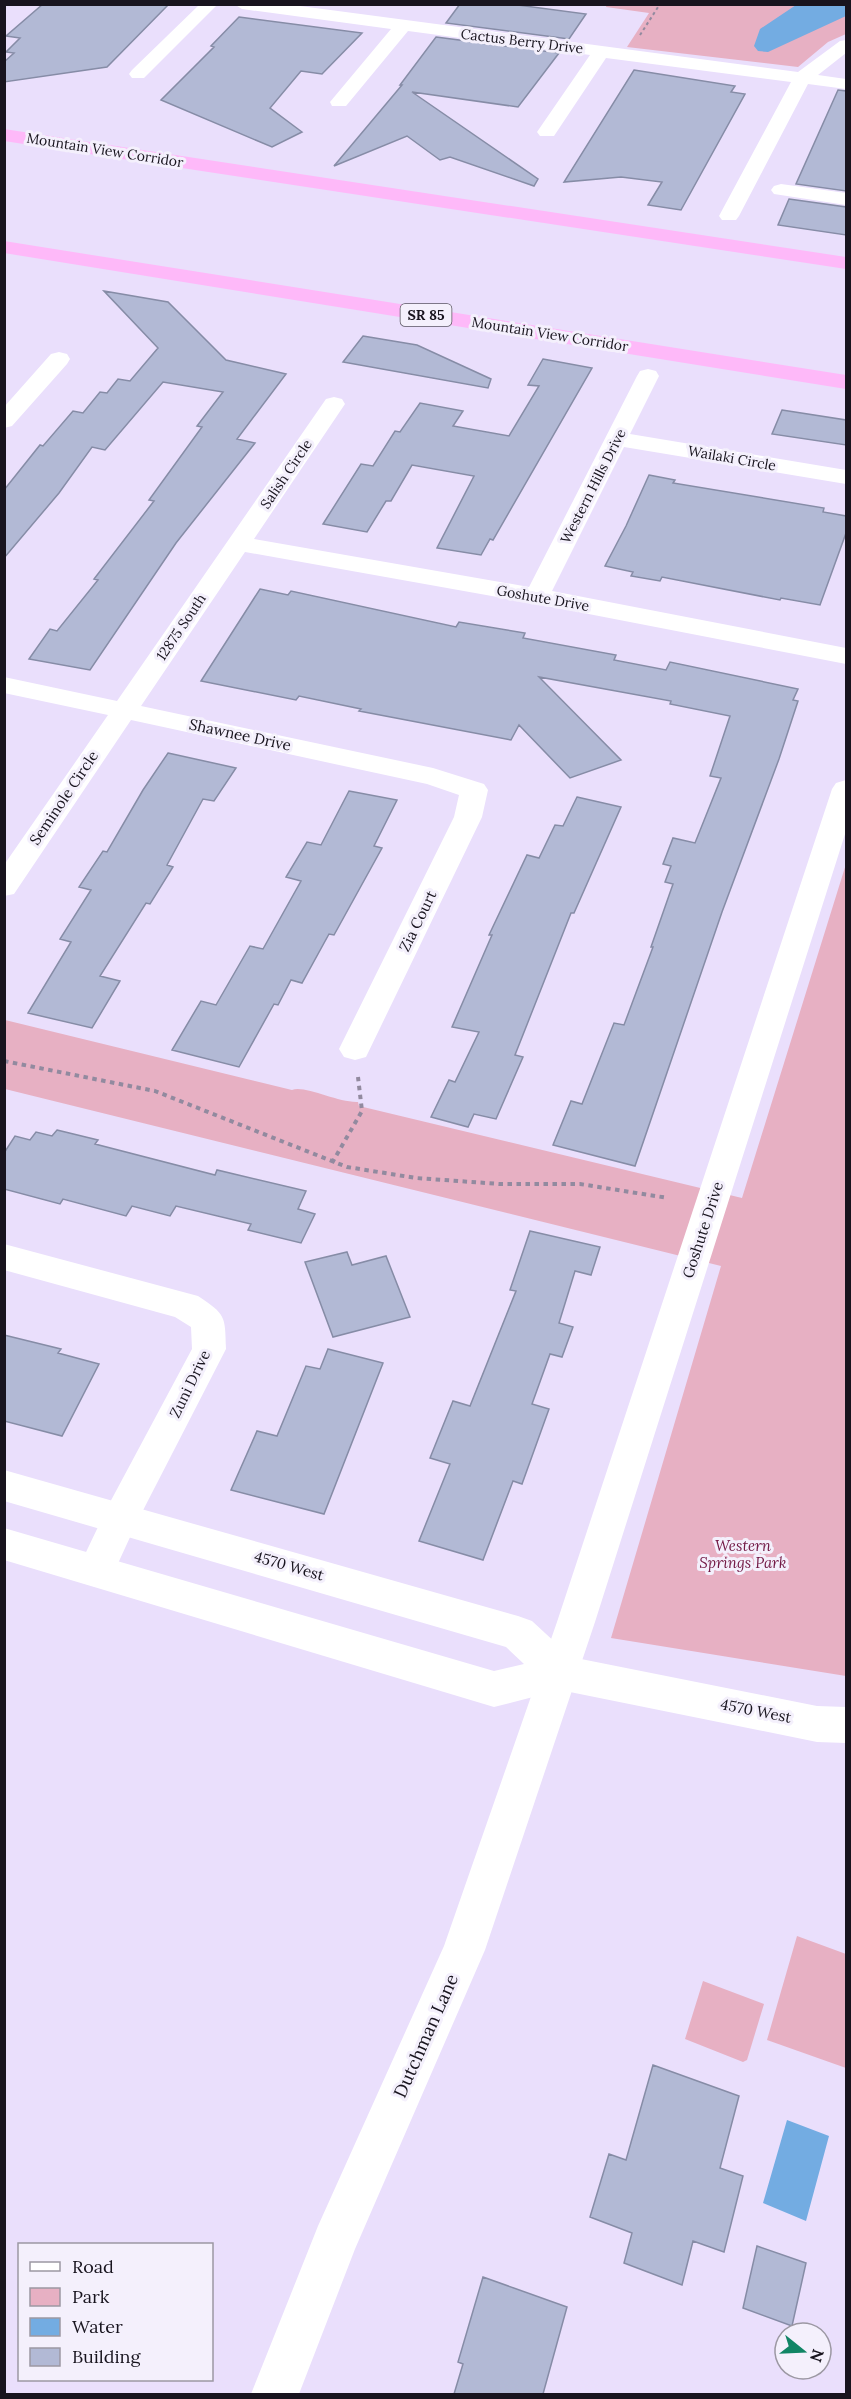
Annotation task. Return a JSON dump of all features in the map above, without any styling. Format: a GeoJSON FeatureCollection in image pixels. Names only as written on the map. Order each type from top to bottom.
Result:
{"type":"FeatureCollection","features":[{"type":"Feature","properties":{"kind":"highway","name":"Mountain View Corridor"},"geometry":{"type":"LineString","coordinates":[[4,135],[846,263]]}},
{"type":"Feature","properties":{"kind":"highway","name":"Mountain View Corridor"},"geometry":{"type":"LineString","coordinates":[[4,247],[846,382]]}},
{"type":"Feature","properties":{"kind":"street"},"geometry":{"type":"LineString","coordinates":[[138,74],[210,4]]}},
{"type":"Feature","properties":{"kind":"street","name":"Cactus Berry Drive"},"geometry":{"type":"LineString","coordinates":[[242,4],[802,78]]}},
{"type":"Feature","properties":{"kind":"street"},"geometry":{"type":"LineString","coordinates":[[339,102],[403,26]]}},
{"type":"Feature","properties":{"kind":"street"},"geometry":{"type":"LineString","coordinates":[[729,216],[802,78],[846,45]]}},
{"type":"Feature","properties":{"kind":"street"},"geometry":{"type":"LineString","coordinates":[[547,132],[601,52]]}},
{"type":"Feature","properties":{"kind":"street"},"geometry":{"type":"LineString","coordinates":[[802,78],[846,84]]}},
{"type":"Feature","properties":{"kind":"street"},"geometry":{"type":"LineString","coordinates":[[802,78],[846,93]]}},
{"type":"Feature","properties":{"kind":"street"},"geometry":{"type":"LineString","coordinates":[[781,190],[846,199]]}},
{"type":"Feature","properties":{"kind":"street"},"geometry":{"type":"LineString","coordinates":[[4,421],[59,359]]}},
{"type":"Feature","properties":{"kind":"street","name":"Western Hills Drive"},"geometry":{"type":"LineString","coordinates":[[537,596],[648,376]]}},
{"type":"Feature","properties":{"kind":"street","name":"Salish Circle"},"geometry":{"type":"LineString","coordinates":[[238,543],[334,404]]}},
{"type":"Feature","properties":{"kind":"street","name":"Wailaki Circle"},"geometry":{"type":"LineString","coordinates":[[617,439],[846,477]]}},
{"type":"Feature","properties":{"kind":"street","name":"Goshute Drive"},"geometry":{"type":"LineString","coordinates":[[238,543],[537,596],[846,656]]}},
{"type":"Feature","properties":{"kind":"street","name":"12875 South"},"geometry":{"type":"LineString","coordinates":[[124,710],[238,543]]}},
{"type":"Feature","properties":{"kind":"street","name":"Shawnee Drive"},"geometry":{"type":"LineString","coordinates":[[4,685],[434,777],[474,790]]}},
{"type":"Feature","properties":{"kind":"street","name":"Seminole Circle"},"geometry":{"type":"LineString","coordinates":[[4,887],[124,710]]}},
{"type":"Feature","properties":{"kind":"street","name":"Goshute Drive"},"geometry":{"type":"LineString","coordinates":[[560,1672],[846,789]]}},
{"type":"Feature","properties":{"kind":"street","name":"Zia Court"},"geometry":{"type":"LineString","coordinates":[[355,1049],[468,817],[474,790]]}},
{"type":"Feature","properties":{"kind":"street","name":"Zuni Drive"},"geometry":{"type":"LineString","coordinates":[[4,1257],[186,1306],[208,1321],[209,1349],[121,1517],[96,1571]]}},
{"type":"Feature","properties":{"kind":"street","name":"4570 West"},"geometry":{"type":"LineString","coordinates":[[4,1485],[518,1633],[560,1672]]}},
{"type":"Feature","properties":{"kind":"street","name":"4570 West"},"geometry":{"type":"LineString","coordinates":[[4,1544],[494,1689],[560,1672],[817,1724],[846,1725]]}},
{"type":"Feature","properties":{"kind":"street","name":"Dutchman Lane"},"geometry":{"type":"LineString","coordinates":[[275,2394],[334,2242],[464,1950],[560,1672]]}},
{"type":"Feature","properties":{"kind":"path"},"geometry":{"type":"LineString","coordinates":[[639,37],[660,4]]}},
{"type":"Feature","properties":{"kind":"path"},"geometry":{"type":"LineString","coordinates":[[332,1163],[362,1111],[355,1049]]}},
{"type":"Feature","properties":{"kind":"path"},"geometry":{"type":"LineString","coordinates":[[4,1060],[155,1092],[332,1163],[416,1179],[500,1184],[580,1184],[668,1198]]}},
{"type":"Feature","properties":{"kind":"green space"},"geometry":{"type":"Polygon","coordinates":[[[607,4],[846,5],[846,34],[828,42],[798,67],[627,47],[649,13],[606,7],[607,4]]]}},
{"type":"Feature","properties":{"kind":"green space","name":"Western Springs Park"},"geometry":{"type":"Polygon","coordinates":[[[846,864],[846,1676],[611,1638],[721,1266],[5,1089],[5,1020],[292,1090],[305,1090],[341,1100],[358,1102],[359,1106],[742,1198],[846,864]]]}},
{"type":"Feature","properties":{"kind":"green space"},"geometry":{"type":"Polygon","coordinates":[[[797,1936],[846,1954],[846,2068],[767,2040],[797,1936]]]}},
{"type":"Feature","properties":{"kind":"green space"},"geometry":{"type":"Polygon","coordinates":[[[703,1981],[764,2004],[747,2060],[743,2062],[685,2039],[703,1981]]]}},
{"type":"Feature","properties":{"kind":"water"},"geometry":{"type":"Polygon","coordinates":[[[796,5],[846,5],[846,16],[768,52],[758,51],[754,46],[760,29],[796,5]]]}},
{"type":"Feature","properties":{"kind":"water"},"geometry":{"type":"Polygon","coordinates":[[[787,2120],[829,2136],[806,2221],[763,2203],[787,2120]]]}},
{"type":"Feature","properties":{"kind":"building"},"geometry":{"type":"Polygon","coordinates":[[[43,4],[169,4],[107,67],[4,82],[4,62],[14,53],[6,52],[20,38],[6,36],[43,4]]]}},
{"type":"Feature","properties":{"kind":"building"},"geometry":{"type":"Polygon","coordinates":[[[460,4],[510,4],[586,14],[569,39],[446,23],[460,4]]]}},
{"type":"Feature","properties":{"kind":"building"},"geometry":{"type":"Polygon","coordinates":[[[239,17],[362,33],[322,74],[301,71],[270,108],[302,132],[272,147],[161,100],[214,47],[211,46],[239,17]]]}},
{"type":"Feature","properties":{"kind":"building"},"geometry":{"type":"Polygon","coordinates":[[[436,37],[559,53],[518,107],[412,92],[538,179],[534,186],[450,157],[440,160],[407,136],[334,166],[402,85],[400,85],[436,37]]]}},
{"type":"Feature","properties":{"kind":"building"},"geometry":{"type":"Polygon","coordinates":[[[634,70],[735,86],[731,92],[745,94],[681,210],[648,205],[662,182],[621,177],[564,182],[634,70]]]}},
{"type":"Feature","properties":{"kind":"building"},"geometry":{"type":"Polygon","coordinates":[[[838,90],[846,91],[846,191],[796,184],[838,90]]]}},
{"type":"Feature","properties":{"kind":"building"},"geometry":{"type":"Polygon","coordinates":[[[789,199],[846,207],[846,235],[778,225],[789,199]]]}},
{"type":"Feature","properties":{"kind":"building"},"geometry":{"type":"Polygon","coordinates":[[[104,291],[168,302],[226,360],[286,374],[237,439],[255,443],[176,543],[90,670],[29,659],[50,629],[57,631],[98,580],[94,579],[154,501],[149,500],[202,427],[197,426],[223,392],[163,382],[105,450],[92,447],[59,493],[4,558],[4,490],[40,445],[43,446],[73,411],[83,413],[100,392],[107,393],[118,379],[130,381],[158,348],[104,291]]]}},
{"type":"Feature","properties":{"kind":"building"},"geometry":{"type":"Polygon","coordinates":[[[363,336],[417,345],[491,379],[488,388],[343,362],[363,336]]]}},
{"type":"Feature","properties":{"kind":"building"},"geometry":{"type":"Polygon","coordinates":[[[543,359],[592,368],[493,540],[490,539],[481,555],[437,548],[474,476],[412,465],[391,501],[386,501],[367,532],[323,524],[361,464],[373,466],[395,431],[400,432],[420,403],[463,411],[453,426],[509,436],[539,386],[528,385],[543,359]]]}},
{"type":"Feature","properties":{"kind":"building"},"geometry":{"type":"Polygon","coordinates":[[[782,410],[846,420],[846,445],[772,434],[782,410]]]}},
{"type":"Feature","properties":{"kind":"building"},"geometry":{"type":"Polygon","coordinates":[[[649,475],[675,480],[673,483],[824,508],[823,512],[846,516],[846,533],[820,605],[781,598],[780,600],[662,577],[660,581],[631,576],[633,572],[605,566],[649,475]]]}},
{"type":"Feature","properties":{"kind":"building"},"geometry":{"type":"Polygon","coordinates":[[[260,589],[288,595],[291,591],[456,627],[459,622],[525,633],[523,638],[616,655],[614,660],[666,670],[670,662],[798,689],[793,700],[798,701],[779,759],[722,912],[635,1166],[553,1145],[571,1101],[582,1104],[614,1023],[624,1025],[673,884],[665,882],[671,866],[663,864],[673,838],[695,843],[721,778],[710,776],[730,716],[670,704],[671,701],[539,677],[621,760],[570,778],[519,725],[511,740],[359,711],[361,709],[299,696],[296,700],[201,681],[260,589]]]}},
{"type":"Feature","properties":{"kind":"building"},"geometry":{"type":"Polygon","coordinates":[[[168,753],[236,768],[214,801],[203,799],[167,865],[173,867],[150,904],[146,903],[100,976],[120,981],[92,1028],[28,1013],[71,942],[60,939],[91,890],[79,887],[103,851],[107,852],[143,790],[168,753]]]}},
{"type":"Feature","properties":{"kind":"building"},"geometry":{"type":"Polygon","coordinates":[[[349,791],[397,800],[374,846],[382,848],[334,935],[329,934],[302,983],[291,980],[278,1005],[274,1004],[239,1067],[172,1050],[201,1001],[216,1005],[250,946],[263,949],[301,881],[286,877],[307,842],[321,845],[349,791]]]}},
{"type":"Feature","properties":{"kind":"building"},"geometry":{"type":"Polygon","coordinates":[[[577,797],[621,807],[574,913],[571,913],[515,1055],[523,1057],[496,1119],[474,1114],[468,1127],[431,1117],[449,1080],[455,1082],[479,1032],[452,1027],[492,935],[489,935],[527,855],[539,858],[555,825],[563,826],[577,797]]]}},
{"type":"Feature","properties":{"kind":"building"},"geometry":{"type":"Polygon","coordinates":[[[57,1130],[98,1140],[95,1144],[215,1175],[217,1170],[306,1191],[298,1209],[315,1214],[301,1243],[248,1230],[251,1224],[176,1206],[170,1216],[132,1206],[126,1216],[63,1199],[60,1204],[4,1189],[4,1153],[15,1136],[30,1140],[36,1132],[52,1136],[57,1130]]]}},
{"type":"Feature","properties":{"kind":"building"},"geometry":{"type":"Polygon","coordinates":[[[530,1231],[600,1247],[591,1275],[575,1271],[559,1323],[573,1327],[562,1357],[550,1354],[532,1404],[549,1409],[522,1484],[513,1481],[483,1560],[419,1541],[450,1464],[430,1458],[453,1401],[470,1406],[516,1291],[510,1290],[530,1231]]]}},
{"type":"Feature","properties":{"kind":"building"},"geometry":{"type":"Polygon","coordinates":[[[347,1252],[352,1265],[386,1256],[410,1317],[333,1337],[305,1262],[347,1252]]]}},
{"type":"Feature","properties":{"kind":"building"},"geometry":{"type":"Polygon","coordinates":[[[4,1335],[61,1349],[58,1353],[99,1364],[62,1436],[4,1421],[4,1335]]]}},
{"type":"Feature","properties":{"kind":"building"},"geometry":{"type":"Polygon","coordinates":[[[328,1349],[383,1363],[324,1514],[231,1490],[257,1431],[277,1436],[306,1366],[320,1369],[328,1349]]]}},
{"type":"Feature","properties":{"kind":"building"},"geometry":{"type":"Polygon","coordinates":[[[653,2065],[739,2096],[720,2168],[743,2176],[724,2252],[693,2241],[682,2285],[624,2263],[632,2233],[590,2217],[609,2154],[626,2160],[653,2065]]]}},
{"type":"Feature","properties":{"kind":"building"},"geometry":{"type":"Polygon","coordinates":[[[757,2246],[806,2263],[793,2321],[778,2321],[743,2308],[757,2246]]]}},
{"type":"Feature","properties":{"kind":"building"},"geometry":{"type":"Polygon","coordinates":[[[483,2277],[567,2307],[543,2394],[454,2394],[463,2364],[458,2362],[483,2277]]]}}]}
